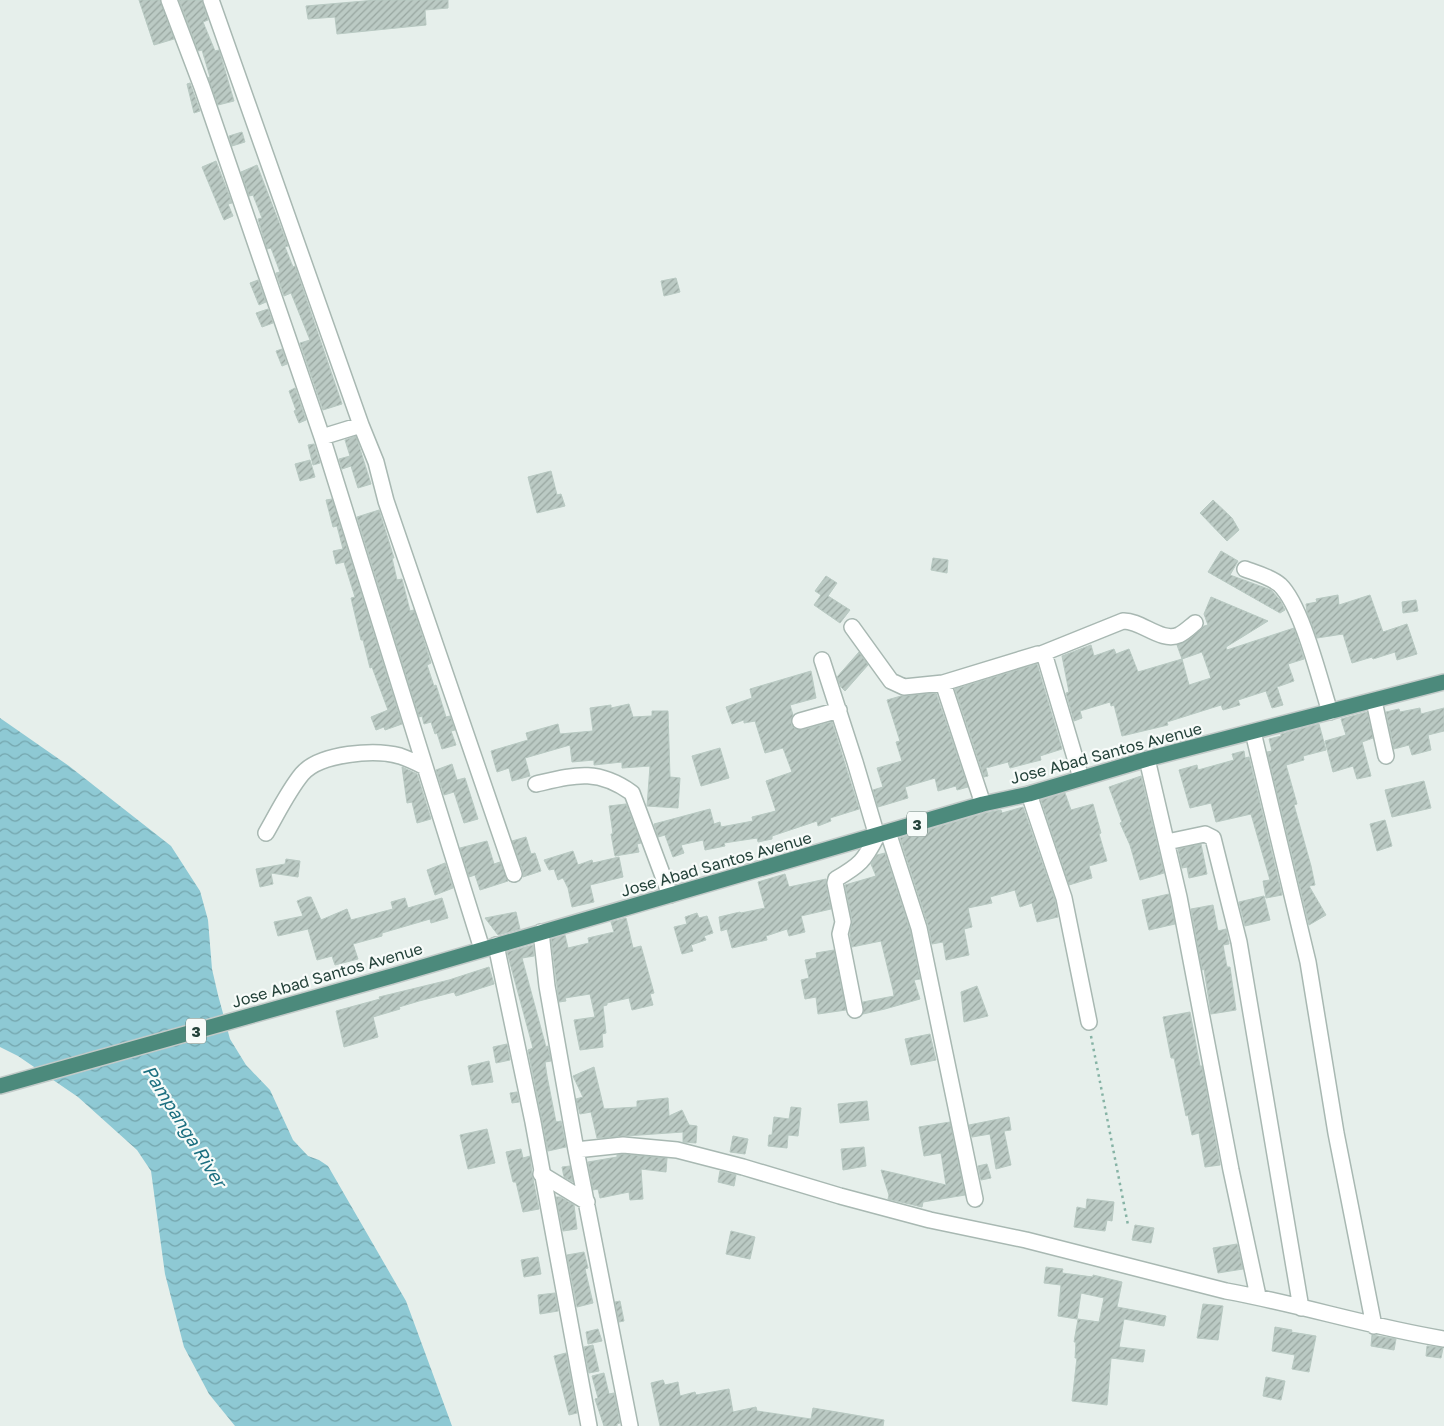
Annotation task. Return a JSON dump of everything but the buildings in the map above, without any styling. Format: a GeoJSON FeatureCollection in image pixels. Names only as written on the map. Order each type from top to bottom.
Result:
{"type":"FeatureCollection","features":[{"type":"Feature","properties":{"kind":"highway","name":"Jose Abad Santos Avenue"},"geometry":{"type":"LineString","coordinates":[[0,1086],[392,976],[983,804],[1029,794],[1147,759],[1444,682]]}},
{"type":"Feature","properties":{"kind":"street"},"geometry":{"type":"LineString","coordinates":[[169,0],[202,87],[322,437],[425,767],[489,947],[519,1051],[589,1426]]}},
{"type":"Feature","properties":{"kind":"street"},"geometry":{"type":"LineString","coordinates":[[211,0],[376,462],[386,501],[514,874]]}},
{"type":"Feature","properties":{"kind":"street"},"geometry":{"type":"LineString","coordinates":[[322,437],[362,425]]}},
{"type":"Feature","properties":{"kind":"street"},"geometry":{"type":"LineString","coordinates":[[1244,568],[1279,584],[1287,594],[1303,627],[1330,712]]}},
{"type":"Feature","properties":{"kind":"street"},"geometry":{"type":"LineString","coordinates":[[852,627],[891,681],[904,687],[943,683],[1041,654],[1123,621],[1131,620],[1163,635],[1178,636],[1195,623]]}},
{"type":"Feature","properties":{"kind":"street"},"geometry":{"type":"LineString","coordinates":[[1041,654],[1046,660],[1081,778]]}},
{"type":"Feature","properties":{"kind":"street"},"geometry":{"type":"LineString","coordinates":[[822,660],[883,834],[919,928],[975,1199]]}},
{"type":"Feature","properties":{"kind":"street"},"geometry":{"type":"LineString","coordinates":[[943,683],[983,804]]}},
{"type":"Feature","properties":{"kind":"street"},"geometry":{"type":"LineString","coordinates":[[1374,701],[1386,756]]}},
{"type":"Feature","properties":{"kind":"street"},"geometry":{"type":"LineString","coordinates":[[800,721],[839,710]]}},
{"type":"Feature","properties":{"kind":"street"},"geometry":{"type":"LineString","coordinates":[[1253,732],[1308,962],[1336,1133],[1374,1326]]}},
{"type":"Feature","properties":{"kind":"street"},"geometry":{"type":"LineString","coordinates":[[266,833],[303,773],[319,762],[370,753],[400,756],[425,767]]}},
{"type":"Feature","properties":{"kind":"street"},"geometry":{"type":"LineString","coordinates":[[1147,759],[1186,930],[1225,1142],[1258,1296]]}},
{"type":"Feature","properties":{"kind":"street"},"geometry":{"type":"LineString","coordinates":[[536,784],[573,775],[596,776],[619,784],[632,793],[670,895]]}},
{"type":"Feature","properties":{"kind":"street"},"geometry":{"type":"LineString","coordinates":[[1029,794],[1064,898],[1089,1022]]}},
{"type":"Feature","properties":{"kind":"street"},"geometry":{"type":"LineString","coordinates":[[855,1010],[840,934],[843,922],[835,883],[836,879],[861,863],[883,834]]}},
{"type":"Feature","properties":{"kind":"street"},"geometry":{"type":"LineString","coordinates":[[1167,842],[1206,834],[1213,838],[1239,942],[1301,1308]]}},
{"type":"Feature","properties":{"kind":"street"},"geometry":{"type":"LineString","coordinates":[[541,932],[547,986],[576,1150],[630,1426]]}},
{"type":"Feature","properties":{"kind":"street"},"geometry":{"type":"LineString","coordinates":[[576,1150],[623,1145],[677,1150],[921,1217],[1026,1240],[1226,1291],[1258,1296],[1374,1326],[1444,1338]]}},
{"type":"Feature","properties":{"kind":"street"},"geometry":{"type":"LineString","coordinates":[[541,1174],[587,1202]]}},
{"type":"Feature","properties":{"kind":"path"},"geometry":{"type":"LineString","coordinates":[[1089,1022],[1128,1225]]}},
{"type":"Feature","properties":{"kind":"water","name":"Pampanga River"},"geometry":{"type":"Polygon","coordinates":[[[0,718],[69,766],[171,846],[200,891],[208,920],[212,969],[230,1039],[246,1065],[270,1090],[293,1140],[308,1156],[328,1166],[406,1301],[452,1426],[235,1426],[209,1394],[184,1347],[165,1274],[151,1171],[137,1150],[78,1097],[18,1056],[0,1047],[0,718]]]}}]}
